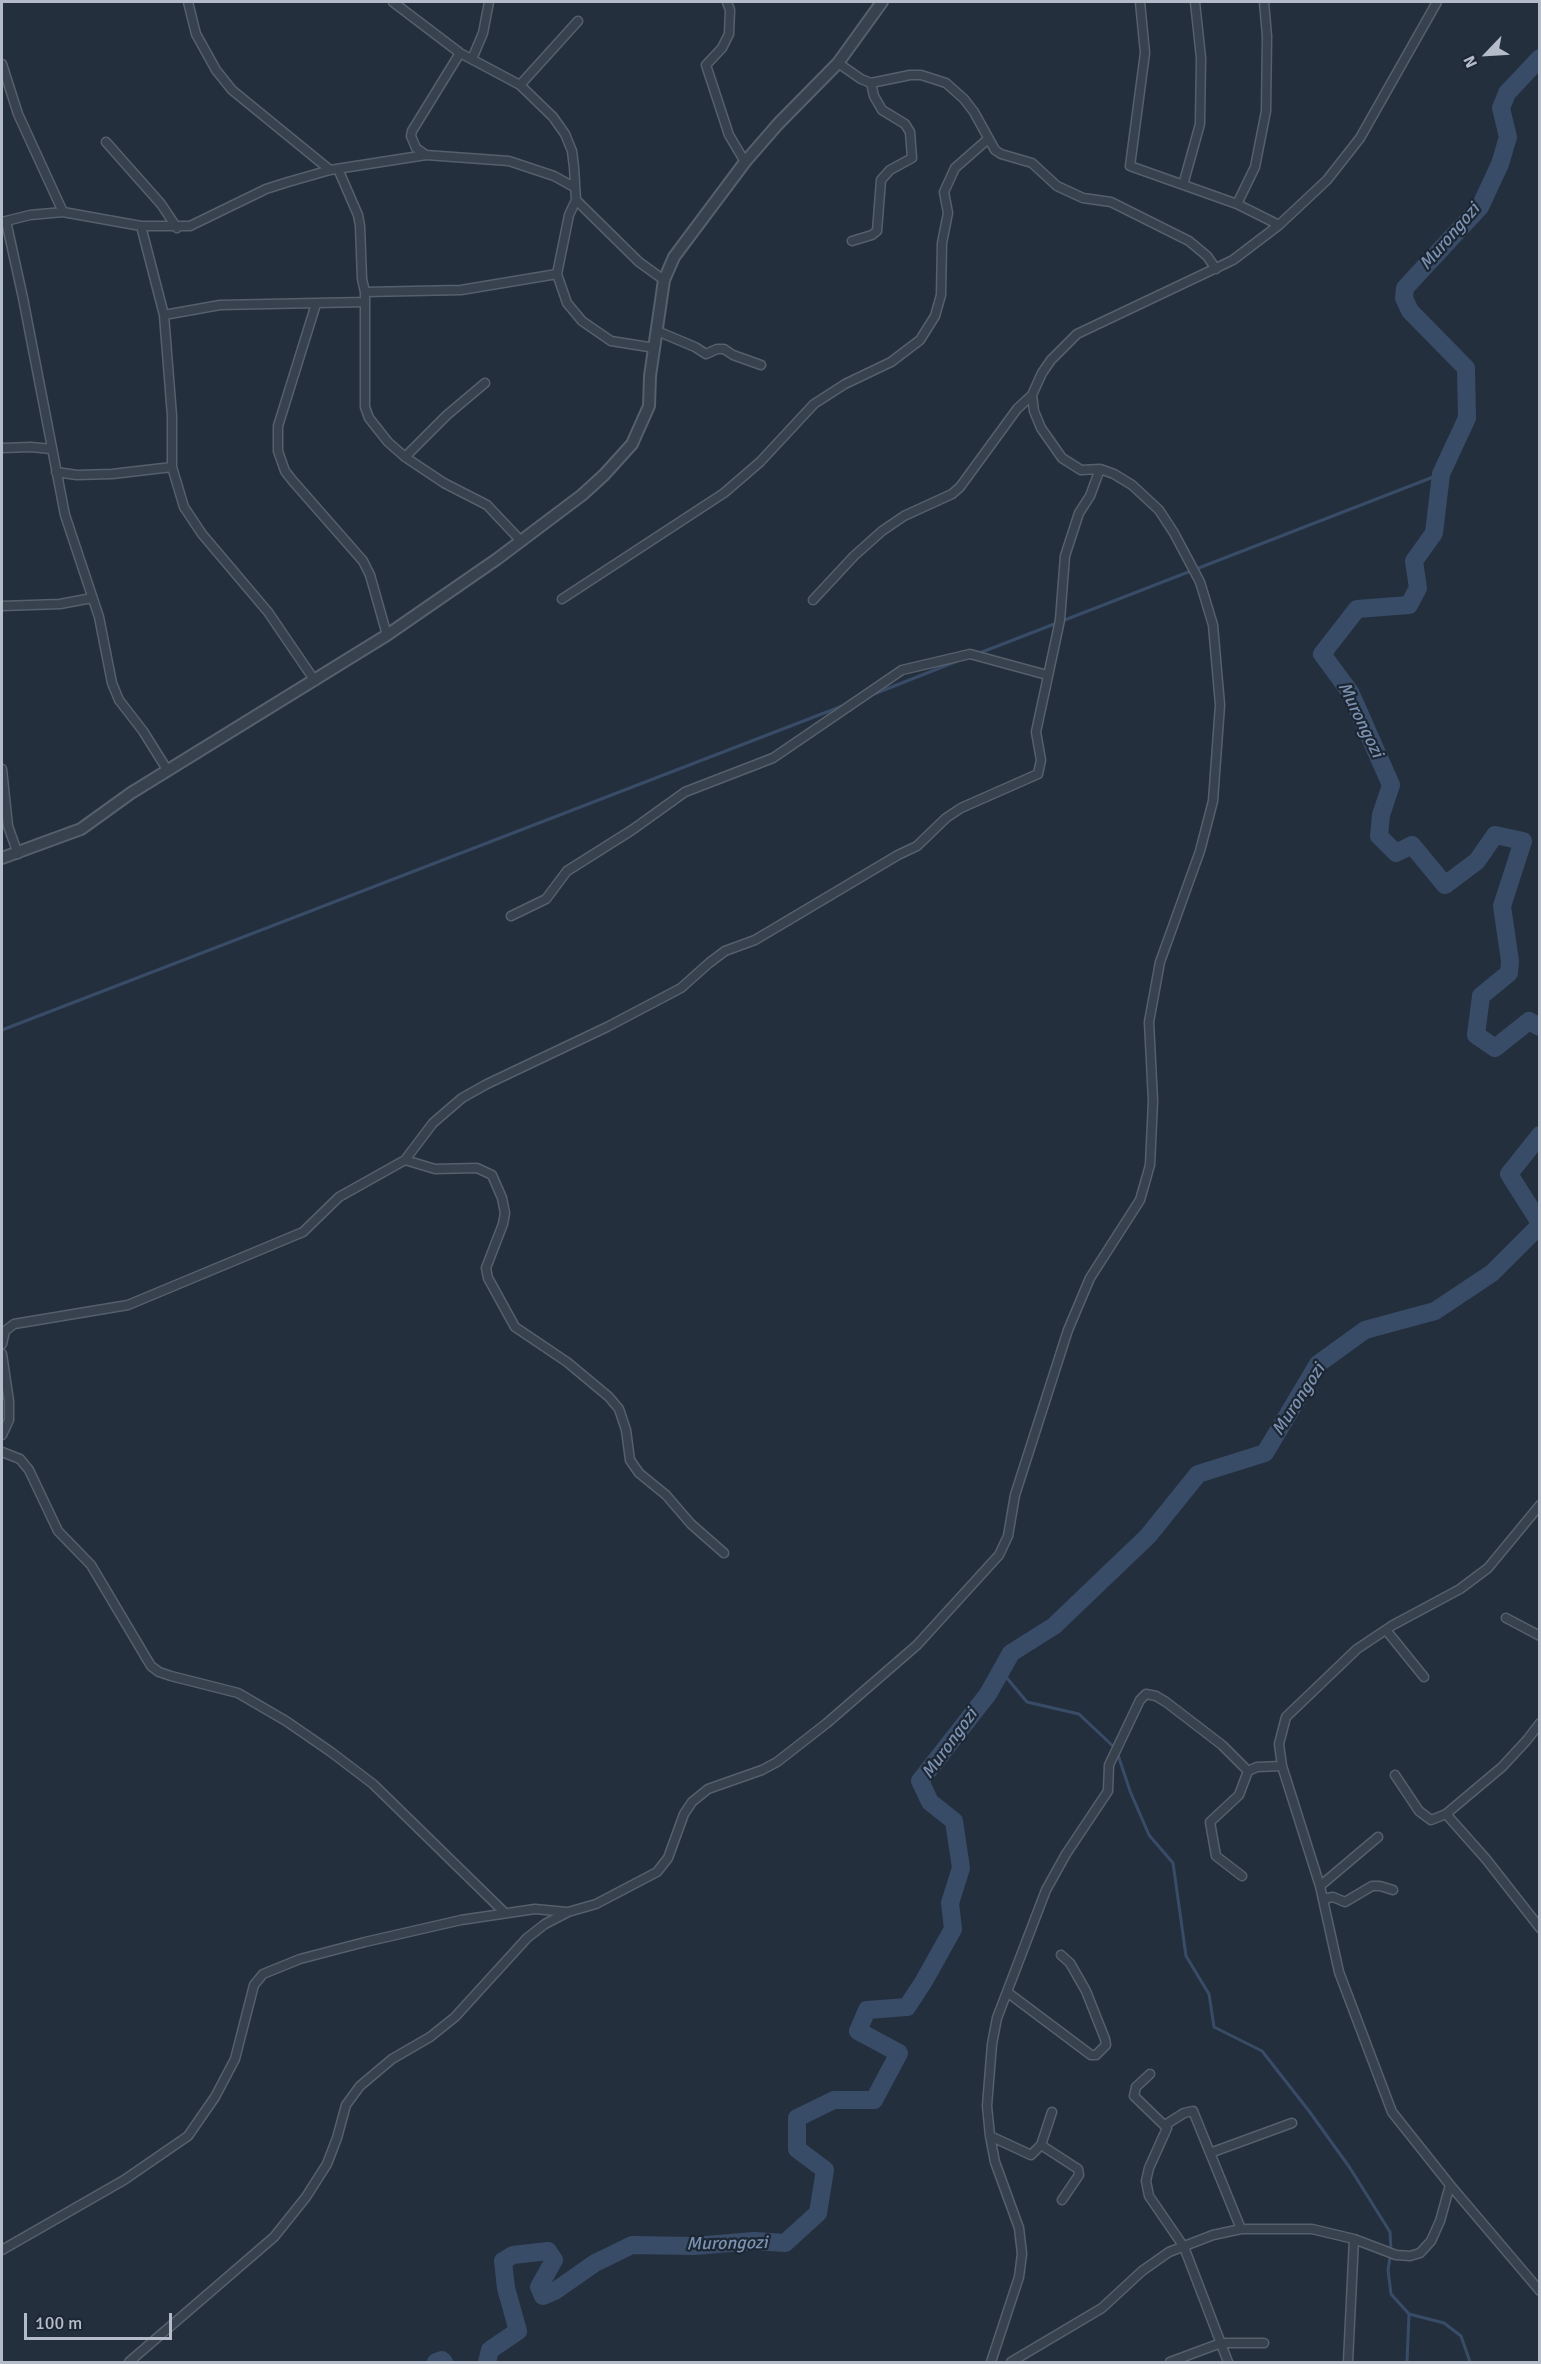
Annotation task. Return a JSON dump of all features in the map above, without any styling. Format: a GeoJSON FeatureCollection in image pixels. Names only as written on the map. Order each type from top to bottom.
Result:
{"type":"FeatureCollection","features":[{"type":"Feature","properties":{"kind":"street"},"geometry":{"type":"LineString","coordinates":[[188,2],[203,51],[221,77],[232,90],[334,169],[358,215],[364,292],[366,407],[374,425],[405,457],[444,483],[487,505],[521,541]]}},
{"type":"Feature","properties":{"kind":"street"},"geometry":{"type":"LineString","coordinates":[[393,2],[460,53],[520,85],[543,105],[565,134],[572,151],[576,200],[569,215],[557,274],[567,303],[582,321],[611,341],[655,348]]}},
{"type":"Feature","properties":{"kind":"street"},"geometry":{"type":"LineString","coordinates":[[472,59],[483,33],[489,2]]}},
{"type":"Feature","properties":{"kind":"street"},"geometry":{"type":"LineString","coordinates":[[727,2],[730,10],[729,34],[722,48],[706,65],[729,135],[745,162]]}},
{"type":"Feature","properties":{"kind":"street"},"geometry":{"type":"LineString","coordinates":[[2,858],[81,829],[131,793],[315,681],[387,635],[521,541],[582,495],[604,475],[632,444],[649,406],[664,280],[686,239],[745,162],[778,124],[838,63],[882,2]]}},
{"type":"Feature","properties":{"kind":"street"},"geometry":{"type":"LineString","coordinates":[[1140,2],[1145,53],[1130,166],[1237,204],[1279,225]]}},
{"type":"Feature","properties":{"kind":"street"},"geometry":{"type":"LineString","coordinates":[[1183,185],[1200,124],[1201,58],[1195,2]]}},
{"type":"Feature","properties":{"kind":"street"},"geometry":{"type":"LineString","coordinates":[[1237,204],[1255,167],[1266,111],[1267,36],[1264,2]]}},
{"type":"Feature","properties":{"kind":"street"},"geometry":{"type":"LineString","coordinates":[[813,600],[854,556],[882,531],[904,516],[952,494],[960,487],[1017,409],[1032,395],[1046,367],[1062,347],[1077,334],[1216,269],[1251,248],[1327,180],[1360,138],[1437,2]]}},
{"type":"Feature","properties":{"kind":"street"},"geometry":{"type":"LineString","coordinates":[[520,85],[578,21]]}},
{"type":"Feature","properties":{"kind":"street"},"geometry":{"type":"LineString","coordinates":[[426,155],[416,148],[411,136],[412,131],[460,53]]}},
{"type":"Feature","properties":{"kind":"street"},"geometry":{"type":"LineString","coordinates":[[838,63],[861,80],[871,83],[910,75],[921,75],[946,83],[959,93],[974,112],[988,140],[1000,154],[1032,163],[1057,186],[1083,198],[1111,202],[1189,241],[1207,256],[1216,269]]}},
{"type":"Feature","properties":{"kind":"street"},"geometry":{"type":"LineString","coordinates":[[2,64],[18,114],[63,212]]}},
{"type":"Feature","properties":{"kind":"street"},"geometry":{"type":"LineString","coordinates":[[852,241],[872,235],[877,231],[881,180],[890,170],[909,162],[912,158],[910,132],[904,124],[882,110],[874,96],[871,83]]}},
{"type":"Feature","properties":{"kind":"street"},"geometry":{"type":"LineString","coordinates":[[562,599],[724,493],[760,462],[814,404],[845,384],[891,362],[920,340],[935,316],[940,295],[942,243],[948,213],[944,192],[955,168],[988,140]]}},
{"type":"Feature","properties":{"kind":"street"},"geometry":{"type":"LineString","coordinates":[[106,142],[161,204],[177,228]]}},
{"type":"Feature","properties":{"kind":"street"},"geometry":{"type":"LineString","coordinates":[[168,771],[143,731],[119,700],[107,665],[105,642],[73,543],[56,472],[27,318],[4,222],[30,215],[63,212],[141,226],[177,228],[199,223],[266,189],[334,169],[426,155],[508,161],[554,176],[574,187]]}},
{"type":"Feature","properties":{"kind":"street"},"geometry":{"type":"LineString","coordinates":[[576,200],[639,262],[664,280]]}},
{"type":"Feature","properties":{"kind":"street"},"geometry":{"type":"LineString","coordinates":[[141,226],[164,315],[172,416],[172,467],[184,507],[202,534],[268,612],[315,681]]}},
{"type":"Feature","properties":{"kind":"street"},"geometry":{"type":"LineString","coordinates":[[364,292],[461,290],[557,274]]}},
{"type":"Feature","properties":{"kind":"street"},"geometry":{"type":"LineString","coordinates":[[164,315],[220,304],[364,302]]}},
{"type":"Feature","properties":{"kind":"street"},"geometry":{"type":"LineString","coordinates":[[316,304],[278,426],[278,452],[285,471],[292,480],[363,561],[370,575],[387,635]]}},
{"type":"Feature","properties":{"kind":"street"},"geometry":{"type":"LineString","coordinates":[[657,331],[706,354],[717,349],[724,349],[733,356],[761,364]]}},
{"type":"Feature","properties":{"kind":"street"},"geometry":{"type":"LineString","coordinates":[[405,457],[447,415],[485,383]]}},
{"type":"Feature","properties":{"kind":"street"},"geometry":{"type":"LineString","coordinates":[[129,2362],[274,2237],[306,2197],[327,2164],[346,2105],[360,2086],[392,2059],[430,2037],[455,2017],[526,1938],[545,1924],[568,1912],[596,1904],[657,1872],[668,1858],[684,1814],[692,1802],[708,1789],[727,1780],[762,1770],[777,1762],[827,1723],[917,1645],[999,1555],[1008,1536],[1015,1495],[1068,1330],[1090,1278],[1140,1200],[1150,1165],[1153,1101],[1149,1022],[1160,962],[1200,851],[1213,801],[1220,705],[1213,625],[1200,582],[1159,510],[1132,485],[1114,474],[1100,469],[1082,470],[1062,458],[1041,428],[1034,411],[1032,395]]}},
{"type":"Feature","properties":{"kind":"street"},"geometry":{"type":"LineString","coordinates":[[2,448],[51,449]]}},
{"type":"Feature","properties":{"kind":"street"},"geometry":{"type":"LineString","coordinates":[[56,472],[77,475],[112,474],[172,467]]}},
{"type":"Feature","properties":{"kind":"street"},"geometry":{"type":"LineString","coordinates":[[2,1344],[5,1332],[14,1324],[128,1305],[279,1244],[312,1226],[339,1197],[405,1160],[433,1124],[462,1098],[681,988],[725,951],[755,940],[898,855],[918,846],[946,818],[961,808],[1038,774],[1041,760],[1036,732],[1060,620],[1065,556],[1079,513],[1090,496],[1100,469]]}},
{"type":"Feature","properties":{"kind":"street"},"geometry":{"type":"LineString","coordinates":[[2,606],[60,604],[92,598]]}},
{"type":"Feature","properties":{"kind":"street"},"geometry":{"type":"LineString","coordinates":[[511,916],[546,899],[567,871],[632,830],[685,792],[772,758],[902,670],[970,654],[1047,675]]}},
{"type":"Feature","properties":{"kind":"street"},"geometry":{"type":"LineString","coordinates":[[2,769],[8,826],[18,854]]}},
{"type":"Feature","properties":{"kind":"street"},"geometry":{"type":"LineString","coordinates":[[405,1160],[435,1169],[477,1168],[492,1175],[502,1198],[505,1213],[486,1268],[488,1278],[515,1327],[567,1362],[609,1397],[619,1409],[626,1430],[630,1460],[639,1473],[666,1495],[691,1524],[724,1553]]}},
{"type":"Feature","properties":{"kind":"street"},"geometry":{"type":"LineString","coordinates":[[2,1354],[9,1401],[9,1420],[2,1435]]}},
{"type":"Feature","properties":{"kind":"street"},"geometry":{"type":"LineString","coordinates":[[2,1452],[20,1459],[29,1470],[58,1531],[91,1565],[112,1596],[151,1666],[165,1674],[238,1693],[286,1721],[373,1784],[504,1912]]}},
{"type":"Feature","properties":{"kind":"street"},"geometry":{"type":"LineString","coordinates":[[1539,1505],[1488,1568],[1460,1589],[1386,1630],[1357,1649],[1286,1717],[1279,1744],[1282,1766],[1320,1886],[1339,1972],[1392,2112],[1539,2291]]}},
{"type":"Feature","properties":{"kind":"street"},"geometry":{"type":"LineString","coordinates":[[1506,1618],[1539,1636]]}},
{"type":"Feature","properties":{"kind":"street"},"geometry":{"type":"LineString","coordinates":[[1386,1630],[1424,1677]]}},
{"type":"Feature","properties":{"kind":"street"},"geometry":{"type":"LineString","coordinates":[[991,2362],[1020,2277],[1022,2254],[1019,2228],[995,2162],[990,2136],[987,2106],[989,2074],[997,2018],[1046,1890],[1066,1854],[1108,1791],[1109,1765],[1140,1700],[1146,1694],[1156,1696],[1166,1702],[1222,1745],[1248,1771]]}},
{"type":"Feature","properties":{"kind":"street"},"geometry":{"type":"LineString","coordinates":[[1395,1775],[1419,1811],[1431,1820],[1446,1814],[1502,1767],[1539,1723]]}},
{"type":"Feature","properties":{"kind":"street"},"geometry":{"type":"LineString","coordinates":[[1242,1876],[1216,1856],[1210,1822],[1239,1795],[1248,1771],[1257,1767],[1282,1766]]}},
{"type":"Feature","properties":{"kind":"street"},"geometry":{"type":"LineString","coordinates":[[1446,1814],[1486,1859],[1539,1928]]}},
{"type":"Feature","properties":{"kind":"street"},"geometry":{"type":"LineString","coordinates":[[1320,1886],[1378,1837]]}},
{"type":"Feature","properties":{"kind":"street"},"geometry":{"type":"LineString","coordinates":[[1323,1899],[1333,1897],[1345,1902],[1372,1886],[1393,1890]]}},
{"type":"Feature","properties":{"kind":"street"},"geometry":{"type":"LineString","coordinates":[[2,2250],[124,2180],[188,2136],[215,2097],[236,2059],[254,1985],[263,1974],[300,1959],[365,1942],[504,1912],[535,1908],[568,1912]]}},
{"type":"Feature","properties":{"kind":"street"},"geometry":{"type":"LineString","coordinates":[[1007,1992],[1091,2055],[1096,2055],[1106,2045],[1106,2039],[1086,1991],[1070,1964],[1061,1955]]}},
{"type":"Feature","properties":{"kind":"street"},"geometry":{"type":"LineString","coordinates":[[1150,2074],[1136,2087],[1134,2096],[1165,2125],[1166,2133],[1149,2168],[1146,2181],[1149,2196],[1155,2208],[1184,2247],[1228,2362]]}},
{"type":"Feature","properties":{"kind":"street"},"geometry":{"type":"LineString","coordinates":[[1165,2125],[1184,2113],[1193,2111],[1241,2229]]}},
{"type":"Feature","properties":{"kind":"street"},"geometry":{"type":"LineString","coordinates":[[990,2136],[1031,2155],[1041,2145],[1052,2112]]}},
{"type":"Feature","properties":{"kind":"street"},"geometry":{"type":"LineString","coordinates":[[1209,2153],[1292,2123]]}},
{"type":"Feature","properties":{"kind":"street"},"geometry":{"type":"LineString","coordinates":[[1041,2145],[1078,2169],[1078,2175],[1062,2200]]}},
{"type":"Feature","properties":{"kind":"street"},"geometry":{"type":"LineString","coordinates":[[1011,2362],[1102,2308],[1142,2271],[1169,2252],[1213,2235],[1241,2229],[1312,2229],[1354,2239],[1396,2255],[1410,2256],[1420,2253],[1431,2241],[1440,2221],[1450,2185]]}},
{"type":"Feature","properties":{"kind":"street"},"geometry":{"type":"LineString","coordinates":[[1348,2362],[1354,2239]]}},
{"type":"Feature","properties":{"kind":"street"},"geometry":{"type":"LineString","coordinates":[[1170,2362],[1221,2343],[1264,2343]]}},
{"type":"Feature","properties":{"kind":"waterway","name":"Murongozi"},"geometry":{"type":"LineString","coordinates":[[1540,58],[1507,93],[1501,108],[1508,137],[1500,164],[1480,207],[1405,288],[1404,298],[1410,311],[1466,368],[1467,418],[1441,474],[1434,533],[1414,561],[1418,588],[1409,605],[1357,609],[1322,654],[1350,692],[1391,785],[1381,815],[1379,836],[1396,853],[1412,845],[1445,885],[1477,861],[1495,835],[1523,841],[1502,906],[1510,961],[1509,973],[1481,996],[1476,1035],[1495,1048],[1529,1021],[1540,1027]]}},
{"type":"Feature","properties":{"kind":"waterway"},"geometry":{"type":"LineString","coordinates":[[977,654],[1441,474]]}},
{"type":"Feature","properties":{"kind":"waterway"},"geometry":{"type":"LineString","coordinates":[[874,694],[960,660]]}},
{"type":"Feature","properties":{"kind":"waterway"},"geometry":{"type":"LineString","coordinates":[[2,1030],[845,705]]}},
{"type":"Feature","properties":{"kind":"waterway","name":"Murongozi"},"geometry":{"type":"LineString","coordinates":[[1540,1135],[1509,1174],[1540,1223]]}},
{"type":"Feature","properties":{"kind":"waterway","name":"Murongozi"},"geometry":{"type":"LineString","coordinates":[[487,2362],[490,2350],[518,2331],[506,2288],[503,2261],[513,2255],[548,2251],[554,2260],[539,2287],[543,2296],[555,2291],[595,2263],[632,2245],[694,2246],[754,2241],[785,2243],[818,2213],[825,2170],[797,2149],[797,2118],[834,2100],[874,2100],[899,2053],[858,2031],[867,2010],[907,2007],[924,1981],[953,1929],[950,1903],[961,1868],[954,1821],[930,1802],[920,1781],[988,1694],[1011,1653],[1054,1626],[1148,1536],[1198,1474],[1265,1453],[1318,1364],[1365,1330],[1435,1311],[1492,1273],[1540,1225]]}},
{"type":"Feature","properties":{"kind":"waterway"},"geometry":{"type":"LineString","coordinates":[[1001,1671],[1027,1702],[1079,1714],[1116,1749],[1130,1791],[1149,1835],[1173,1863],[1186,1956],[1209,1994],[1214,2027],[1262,2051],[1309,2111],[1350,2168],[1390,2232],[1391,2251],[1388,2270],[1391,2294],[1409,2314],[1444,2323],[1461,2336],[1470,2362]]}},
{"type":"Feature","properties":{"kind":"waterway"},"geometry":{"type":"LineString","coordinates":[[1407,2362],[1409,2314]]}},
{"type":"Feature","properties":{"kind":"waterway","name":"Murongozi"},"geometry":{"type":"LineString","coordinates":[[436,2362],[442,2360],[444,2362]]}}]}
